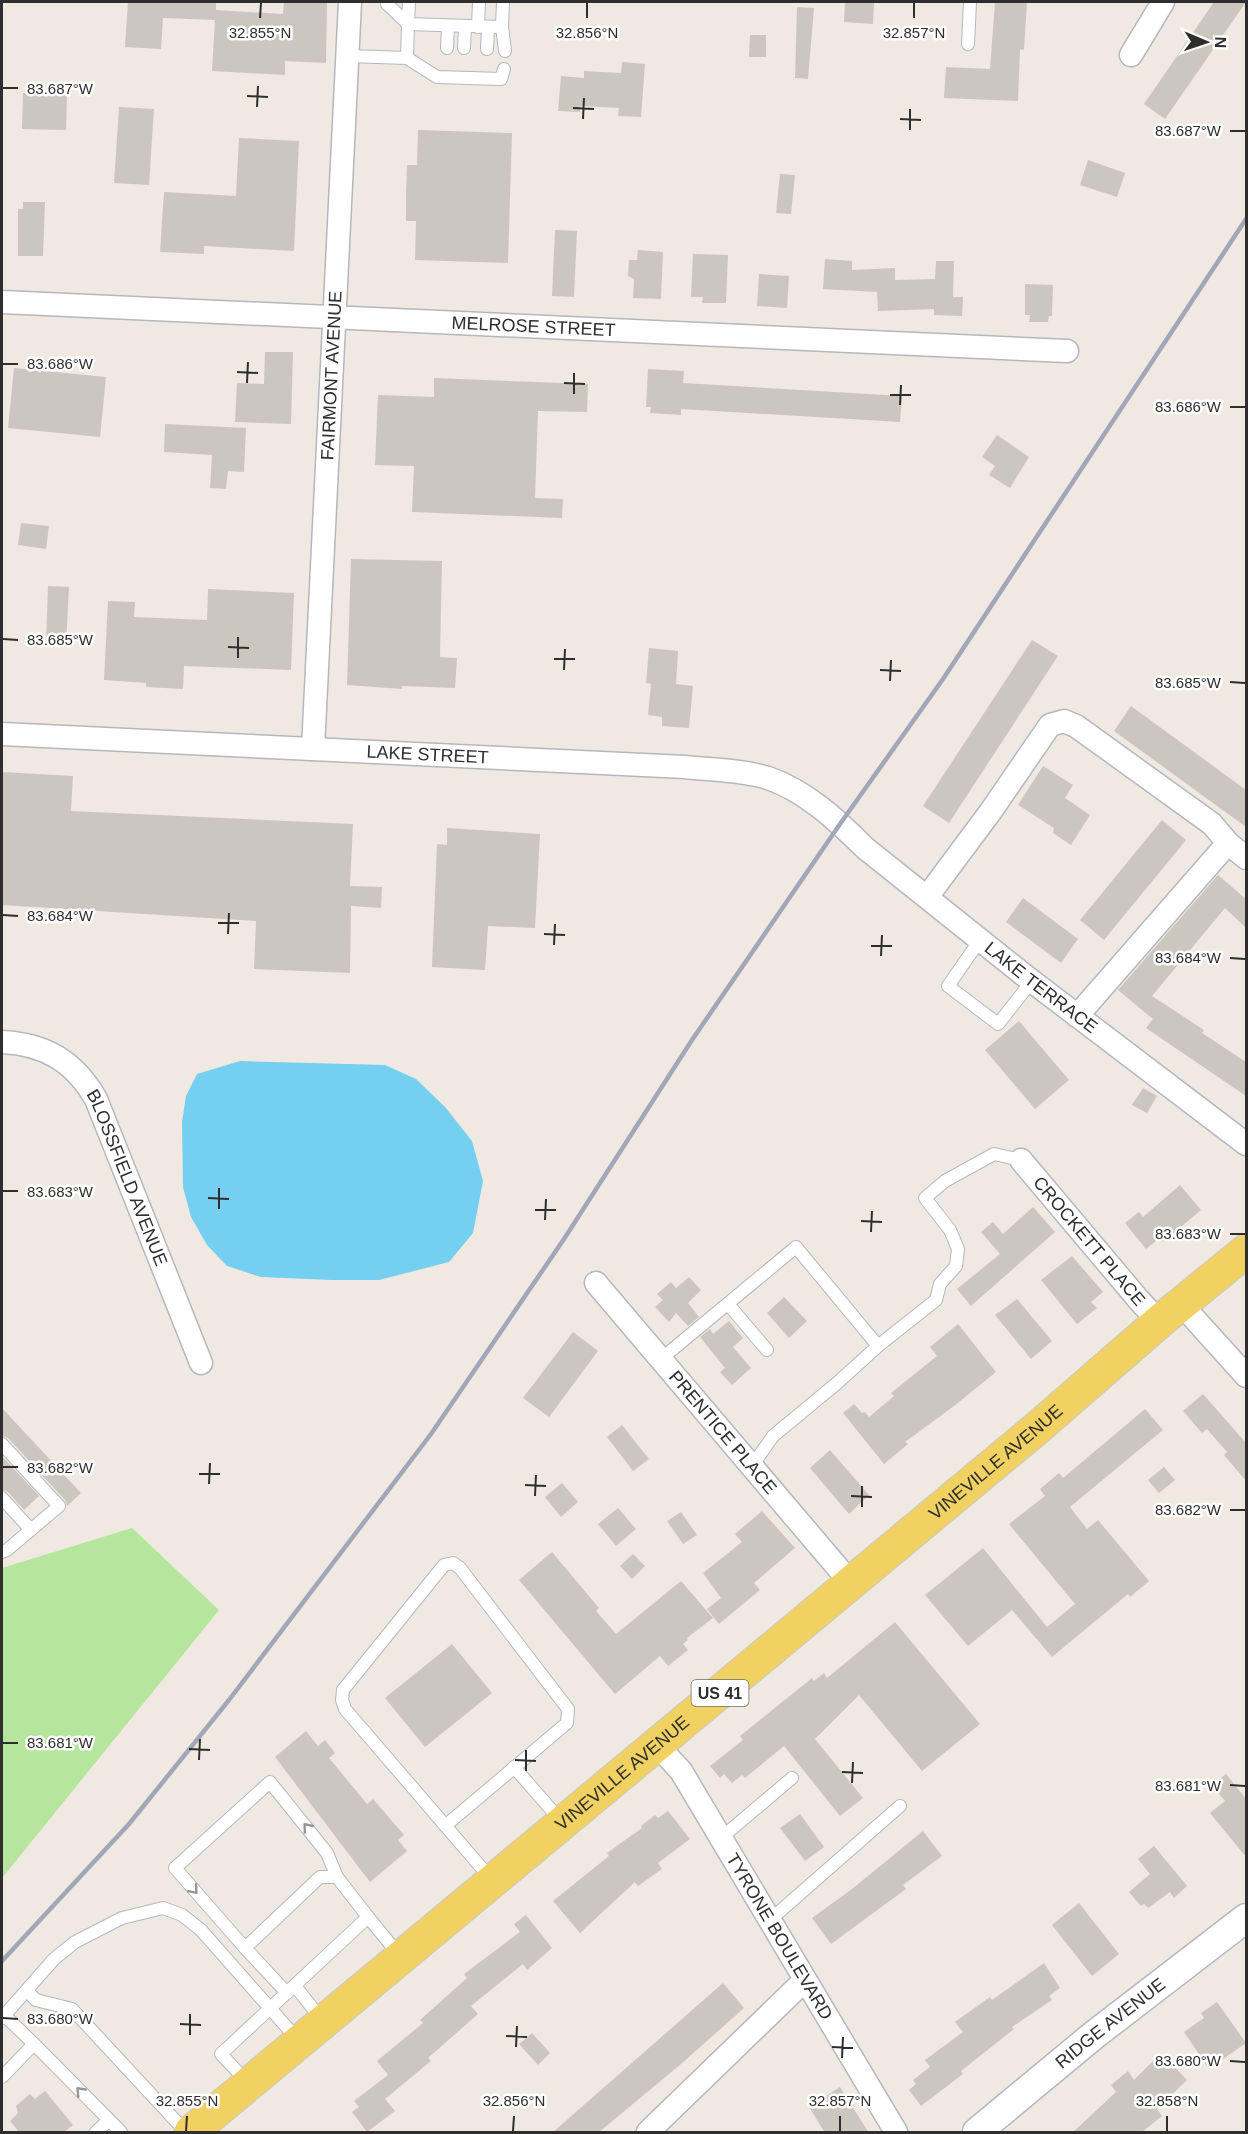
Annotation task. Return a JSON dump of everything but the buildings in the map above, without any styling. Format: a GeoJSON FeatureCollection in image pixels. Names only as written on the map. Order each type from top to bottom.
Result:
{"type":"FeatureCollection","features":[{"type":"Feature","properties":{"kind":"main road","name":"VINEVILLE AVENUE"},"geometry":{"type":"LineString","coordinates":[[191,2133],[850,1582],[1036,1430],[1246,1251]]}},
{"type":"Feature","properties":{"kind":"street","name":"FAIRMONT AVENUE"},"geometry":{"type":"LineString","coordinates":[[313,749],[350,2]]}},
{"type":"Feature","properties":{"kind":"street"},"geometry":{"type":"LineString","coordinates":[[1131,55],[1163,2]]}},
{"type":"Feature","properties":{"kind":"street","name":"MELROSE STREET"},"geometry":{"type":"LineString","coordinates":[[2,302],[1067,351]]}},
{"type":"Feature","properties":{"kind":"street"},"geometry":{"type":"LineString","coordinates":[[927,897],[991,811],[1050,725],[1064,721],[1076,726],[1190,807],[1212,824],[1228,843],[1246,858]]}},
{"type":"Feature","properties":{"kind":"street","name":"LAKE STREET"},"geometry":{"type":"LineString","coordinates":[[2,734],[478,756],[732,771],[766,777],[786,785],[840,824]]}},
{"type":"Feature","properties":{"kind":"street","name":"LAKE TERRACE"},"geometry":{"type":"LineString","coordinates":[[840,824],[865,848],[1032,981],[1246,1144]]}},
{"type":"Feature","properties":{"kind":"street"},"geometry":{"type":"LineString","coordinates":[[1077,1016],[1228,843]]}},
{"type":"Feature","properties":{"kind":"street","name":"BLOSSFIELD AVENUE"},"geometry":{"type":"LineString","coordinates":[[2,1042],[51,1053],[68,1064],[86,1082],[96,1099],[201,1363]]}},
{"type":"Feature","properties":{"kind":"street","name":"CROCKETT PLACE"},"geometry":{"type":"LineString","coordinates":[[1021,1160],[1138,1299],[1171,1313],[1246,1376]]}},
{"type":"Feature","properties":{"kind":"street","name":"PRENTICE PLACE"},"geometry":{"type":"LineString","coordinates":[[596,1282],[850,1582]]}},
{"type":"Feature","properties":{"kind":"street","name":"TYRONE BOULEVARD"},"geometry":{"type":"LineString","coordinates":[[657,1745],[681,1772],[897,2133]]}},
{"type":"Feature","properties":{"kind":"street","name":"RIDGE AVENUE"},"geometry":{"type":"LineString","coordinates":[[977,2133],[1094,2035],[1246,1918]]}},
{"type":"Feature","properties":{"kind":"street"},"geometry":{"type":"LineString","coordinates":[[648,2133],[805,1980]]}},
{"type":"Feature","properties":{"kind":"lane"},"geometry":{"type":"LineString","coordinates":[[387,2],[408,24],[502,27]]}},
{"type":"Feature","properties":{"kind":"lane"},"geometry":{"type":"LineString","coordinates":[[407,58],[409,2]]}},
{"type":"Feature","properties":{"kind":"lane"},"geometry":{"type":"LineString","coordinates":[[479,2],[487,49]]}},
{"type":"Feature","properties":{"kind":"lane"},"geometry":{"type":"LineString","coordinates":[[503,2],[502,27],[505,51]]}},
{"type":"Feature","properties":{"kind":"lane"},"geometry":{"type":"LineString","coordinates":[[968,44],[970,2]]}},
{"type":"Feature","properties":{"kind":"lane"},"geometry":{"type":"LineString","coordinates":[[447,48],[448,26]]}},
{"type":"Feature","properties":{"kind":"lane"},"geometry":{"type":"LineString","coordinates":[[464,48],[465,26]]}},
{"type":"Feature","properties":{"kind":"lane"},"geometry":{"type":"LineString","coordinates":[[347,56],[407,58],[437,77],[446,73],[463,72],[486,73],[501,79],[504,69]]}},
{"type":"Feature","properties":{"kind":"lane"},"geometry":{"type":"LineString","coordinates":[[980,940],[948,986],[998,1024],[1032,981]]}},
{"type":"Feature","properties":{"kind":"lane"},"geometry":{"type":"LineString","coordinates":[[752,1466],[772,1436],[936,1300],[940,1284],[956,1266],[958,1250],[950,1230],[925,1198],[945,1181],[994,1154],[1021,1160]]}},
{"type":"Feature","properties":{"kind":"lane"},"geometry":{"type":"LineString","coordinates":[[661,1359],[796,1247],[878,1346]]}},
{"type":"Feature","properties":{"kind":"lane"},"geometry":{"type":"LineString","coordinates":[[728,1304],[767,1350]]}},
{"type":"Feature","properties":{"kind":"lane"},"geometry":{"type":"LineString","coordinates":[[2,1444],[59,1506],[2,1552]]}},
{"type":"Feature","properties":{"kind":"lane"},"geometry":{"type":"LineString","coordinates":[[2,1498],[31,1530]]}},
{"type":"Feature","properties":{"kind":"lane"},"geometry":{"type":"LineString","coordinates":[[445,1826],[567,1723],[568,1709],[460,1568],[453,1563],[444,1565],[343,1690],[342,1700],[345,1709],[445,1826],[493,1880]]}},
{"type":"Feature","properties":{"kind":"lane"},"geometry":{"type":"LineString","coordinates":[[514,1767],[563,1823]]}},
{"type":"Feature","properties":{"kind":"lane"},"geometry":{"type":"LineString","coordinates":[[721,1838],[792,1778]]}},
{"type":"Feature","properties":{"kind":"lane"},"geometry":{"type":"LineString","coordinates":[[311,2032],[291,1990],[245,1948],[175,1868],[270,1782],[327,1853],[337,1877],[401,1957]]}},
{"type":"Feature","properties":{"kind":"lane"},"geometry":{"type":"LineString","coordinates":[[770,1920],[900,1806]]}},
{"type":"Feature","properties":{"kind":"lane"},"geometry":{"type":"LineString","coordinates":[[245,1948],[320,1877],[337,1877]]}},
{"type":"Feature","properties":{"kind":"lane"},"geometry":{"type":"LineString","coordinates":[[121,2133],[34,2044],[3,2016],[54,1959],[75,1942],[122,1918],[163,1908],[182,1915],[201,1930],[270,2009],[311,2032]]}},
{"type":"Feature","properties":{"kind":"lane"},"geometry":{"type":"LineString","coordinates":[[248,2084],[221,2054],[368,1917]]}},
{"type":"Feature","properties":{"kind":"lane"},"geometry":{"type":"LineString","coordinates":[[27,1991],[36,2000],[72,2009],[186,2133]]}},
{"type":"Feature","properties":{"kind":"lane"},"geometry":{"type":"LineString","coordinates":[[2,2077],[34,2044]]}},
{"type":"Feature","properties":{"kind":"lane"},"geometry":{"type":"LineString","coordinates":[[96,2133],[109,2120]]}},
{"type":"Feature","properties":{"kind":"green space"},"geometry":{"type":"Polygon","coordinates":[[[132,1528],[219,1610],[2,1878],[2,1568],[132,1528]]]}},
{"type":"Feature","properties":{"kind":"water"},"geometry":{"type":"Polygon","coordinates":[[[240,1061],[385,1065],[416,1079],[445,1107],[472,1141],[483,1181],[473,1233],[449,1262],[379,1280],[261,1277],[227,1266],[207,1245],[191,1217],[183,1187],[182,1122],[186,1096],[197,1074],[240,1061]]]}},
{"type":"Feature","properties":{"kind":"railway"},"geometry":{"type":"LineString","coordinates":[[2,1961],[129,1824],[229,1700],[431,1434],[564,1239],[692,1040],[943,679],[1246,219]]}}]}
